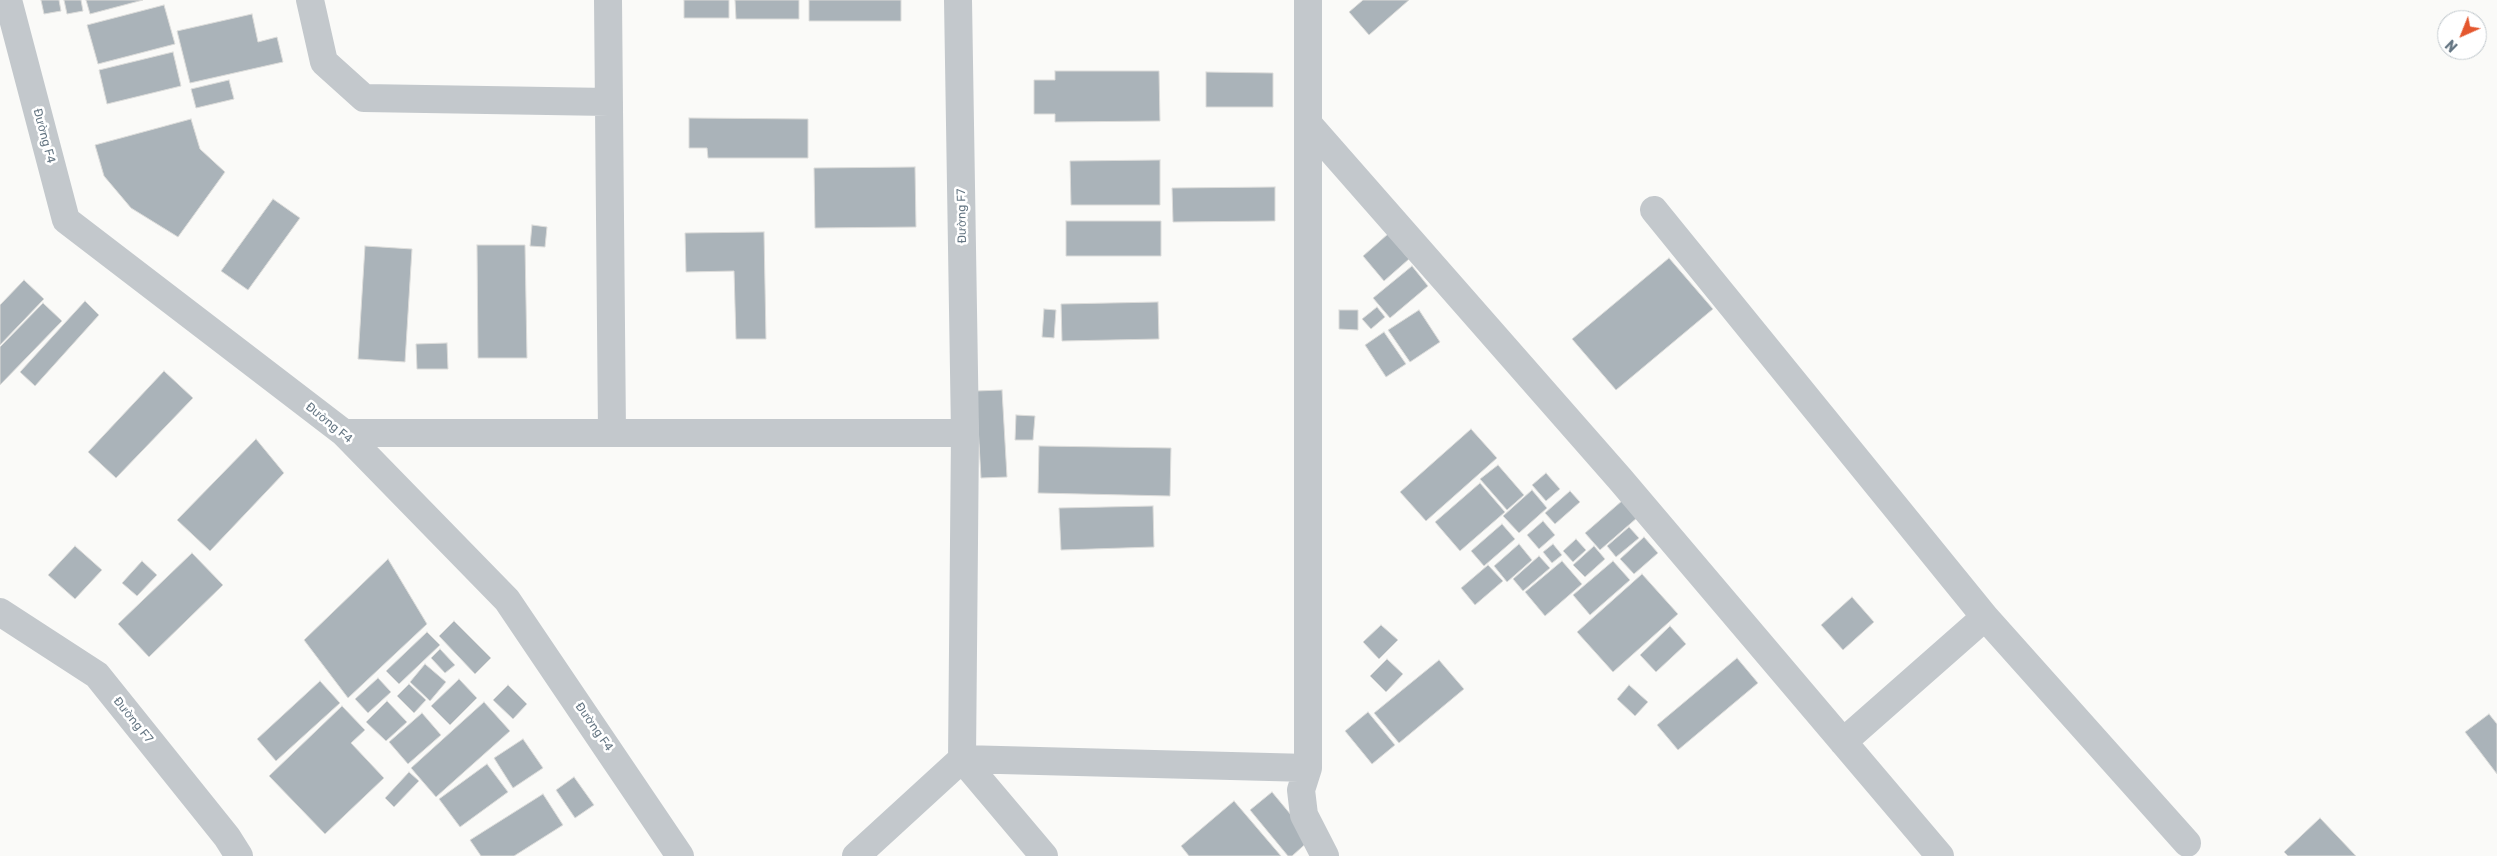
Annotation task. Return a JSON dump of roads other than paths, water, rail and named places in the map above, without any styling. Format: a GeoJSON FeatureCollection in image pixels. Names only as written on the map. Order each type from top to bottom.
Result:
{"type":"FeatureCollection","features":[{"type":"Feature","properties":{"kind":"street","name":"Đường F4"},"geometry":{"type":"LineString","coordinates":[[8,0],[66,220],[344,433],[507,600],[680,856]]}},
{"type":"Feature","properties":{"kind":"street"},"geometry":{"type":"LineString","coordinates":[[310,0],[324,62],[364,98],[609,102]]}},
{"type":"Feature","properties":{"kind":"street"},"geometry":{"type":"LineString","coordinates":[[608,0],[612,433]]}},
{"type":"Feature","properties":{"kind":"street","name":"Đường F7"},"geometry":{"type":"LineString","coordinates":[[958,0],[965,433],[962,759]]}},
{"type":"Feature","properties":{"kind":"street"},"geometry":{"type":"LineString","coordinates":[[1308,0],[1310,126],[1308,768],[1301,790],[1304,815],[1325,856]]}},
{"type":"Feature","properties":{"kind":"street"},"geometry":{"type":"LineString","coordinates":[[1310,126],[1620,480],[1940,856]]}},
{"type":"Feature","properties":{"kind":"street"},"geometry":{"type":"LineString","coordinates":[[1654,210],[1985,617],[2187,843]]}},
{"type":"Feature","properties":{"kind":"street"},"geometry":{"type":"LineString","coordinates":[[344,433],[965,433]]}},
{"type":"Feature","properties":{"kind":"street","name":"Đường F7"},"geometry":{"type":"LineString","coordinates":[[0,612],[97,675],[227,837],[239,856]]}},
{"type":"Feature","properties":{"kind":"street"},"geometry":{"type":"LineString","coordinates":[[1843,742],[1985,617]]}},
{"type":"Feature","properties":{"kind":"street"},"geometry":{"type":"LineString","coordinates":[[856,856],[962,759],[1308,768]]}},
{"type":"Feature","properties":{"kind":"street"},"geometry":{"type":"LineString","coordinates":[[962,759],[1044,856]]}}]}
